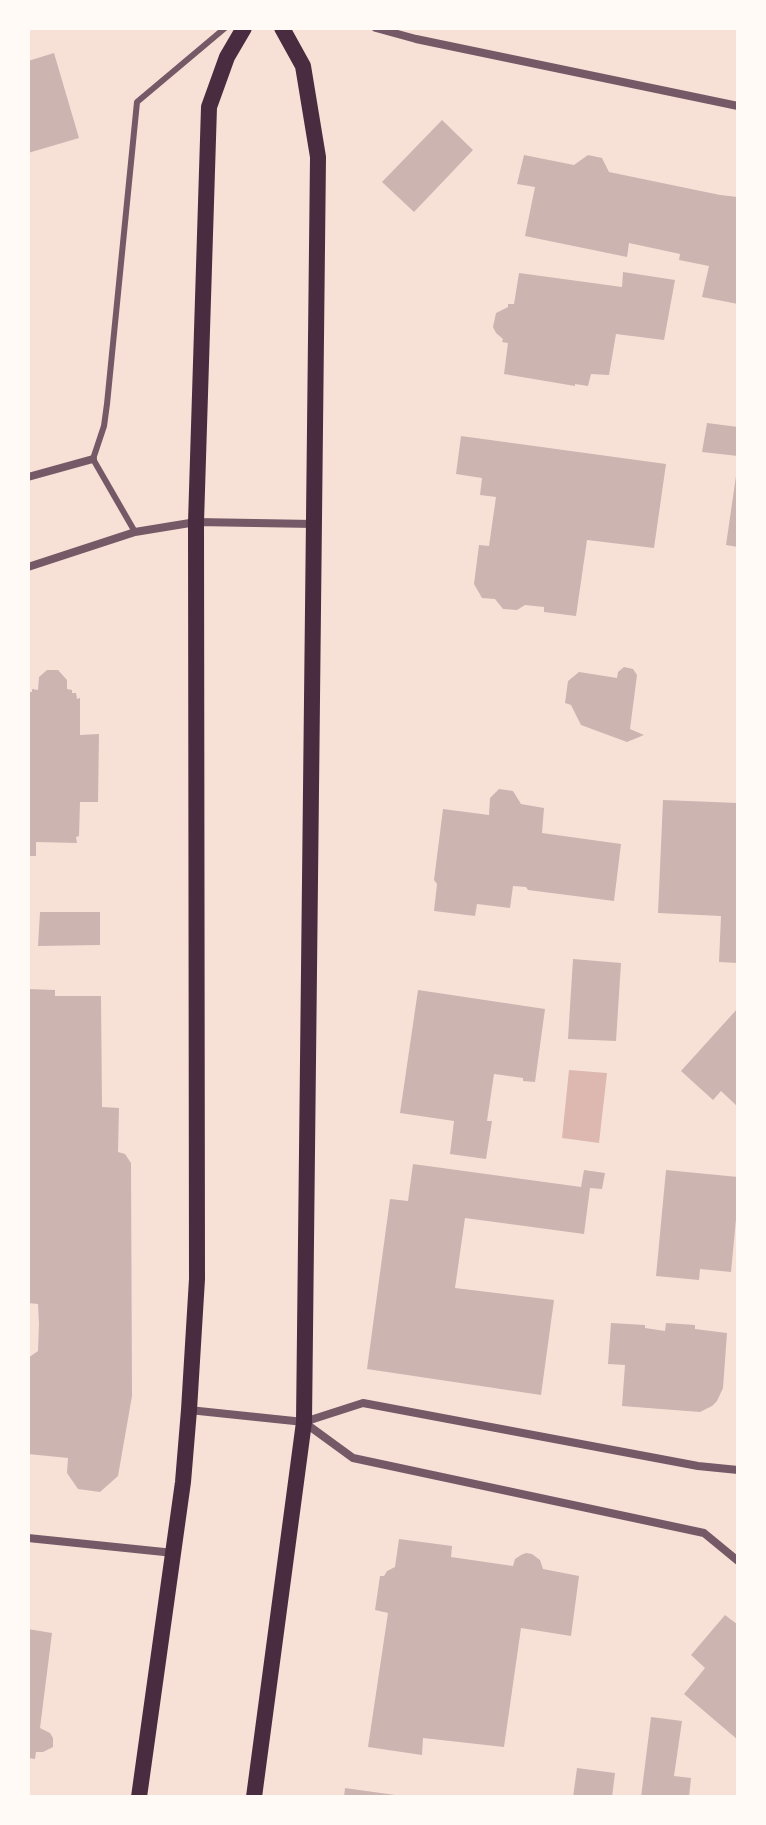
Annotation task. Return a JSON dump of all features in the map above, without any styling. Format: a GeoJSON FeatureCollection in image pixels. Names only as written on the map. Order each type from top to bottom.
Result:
{"type":"FeatureCollection","features":[{"type":"Feature","properties":{"kind":"main road"},"geometry":{"type":"LineString","coordinates":[[139,1797],[174,1553],[189,1410],[197,1279],[196,522],[209,107],[227,57],[244,28]]}},
{"type":"Feature","properties":{"kind":"main road"},"geometry":{"type":"LineString","coordinates":[[254,1797],[304,1422],[318,157],[303,66],[282,28]]}},
{"type":"Feature","properties":{"kind":"street"},"geometry":{"type":"LineString","coordinates":[[376,28],[738,106]]}},
{"type":"Feature","properties":{"kind":"street"},"geometry":{"type":"LineString","coordinates":[[28,477],[93,459]]}},
{"type":"Feature","properties":{"kind":"street"},"geometry":{"type":"LineString","coordinates":[[28,567],[135,532],[196,522],[314,524]]}},
{"type":"Feature","properties":{"kind":"street"},"geometry":{"type":"LineString","coordinates":[[189,1410],[304,1422],[363,1403],[698,1466],[738,1470]]}},
{"type":"Feature","properties":{"kind":"street"},"geometry":{"type":"LineString","coordinates":[[304,1422],[353,1458],[704,1533],[738,1561]]}},
{"type":"Feature","properties":{"kind":"street"},"geometry":{"type":"LineString","coordinates":[[28,1538],[174,1553]]}},
{"type":"Feature","properties":{"kind":"lane"},"geometry":{"type":"LineString","coordinates":[[135,532],[93,459],[104,426],[107,404],[137,102],[225,28]]}},
{"type":"Feature","properties":{"kind":"shaded area"},"geometry":{"type":"Polygon","coordinates":[[[569,1070],[607,1073],[599,1143],[562,1138],[569,1070]]]}},
{"type":"Feature","properties":{"kind":"building"},"geometry":{"type":"Polygon","coordinates":[[[54,53],[79,138],[28,153],[28,61],[54,53]]]}},
{"type":"Feature","properties":{"kind":"building"},"geometry":{"type":"Polygon","coordinates":[[[442,120],[473,150],[414,212],[382,182],[442,120]]]}},
{"type":"Feature","properties":{"kind":"building"},"geometry":{"type":"Polygon","coordinates":[[[524,155],[574,165],[588,155],[602,158],[609,172],[738,197],[738,304],[702,297],[709,266],[679,260],[680,254],[629,243],[627,257],[525,236],[535,187],[517,184],[524,155]]]}},
{"type":"Feature","properties":{"kind":"building"},"geometry":{"type":"Polygon","coordinates":[[[623,272],[675,280],[664,340],[616,334],[609,375],[591,374],[588,386],[504,374],[508,343],[502,342],[503,339],[493,327],[496,313],[508,304],[514,304],[519,273],[622,287],[623,272]]]}},
{"type":"Feature","properties":{"kind":"building"},"geometry":{"type":"Polygon","coordinates":[[[707,423],[738,427],[738,456],[702,452],[707,423]]]}},
{"type":"Feature","properties":{"kind":"building"},"geometry":{"type":"Polygon","coordinates":[[[461,436],[666,464],[654,548],[587,540],[576,616],[544,612],[544,607],[525,605],[517,610],[503,609],[495,599],[482,598],[474,584],[479,545],[489,546],[496,497],[480,495],[482,478],[456,474],[461,436]]]}},
{"type":"Feature","properties":{"kind":"building"},"geometry":{"type":"Polygon","coordinates":[[[738,476],[738,547],[726,545],[738,476]]]}},
{"type":"Feature","properties":{"kind":"building"},"geometry":{"type":"Polygon","coordinates":[[[624,667],[633,669],[637,675],[630,729],[644,735],[627,742],[581,725],[571,705],[565,703],[568,681],[579,672],[617,678],[624,667]]]}},
{"type":"Feature","properties":{"kind":"building"},"geometry":{"type":"Polygon","coordinates":[[[47,670],[58,670],[67,680],[67,689],[76,693],[77,699],[80,698],[80,735],[99,734],[98,802],[80,802],[77,843],[36,842],[36,856],[28,856],[28,692],[38,690],[39,677],[47,670]]]}},
{"type":"Feature","properties":{"kind":"building"},"geometry":{"type":"Polygon","coordinates":[[[499,789],[513,791],[521,804],[544,808],[542,833],[621,844],[614,901],[513,886],[510,908],[477,904],[475,916],[434,911],[437,884],[434,880],[443,809],[489,815],[490,798],[499,789]]]}},
{"type":"Feature","properties":{"kind":"building"},"geometry":{"type":"Polygon","coordinates":[[[663,800],[738,803],[738,963],[719,962],[721,916],[658,913],[663,800]]]}},
{"type":"Feature","properties":{"kind":"building"},"geometry":{"type":"Polygon","coordinates":[[[40,912],[100,912],[100,945],[38,946],[40,912]]]}},
{"type":"Feature","properties":{"kind":"building"},"geometry":{"type":"Polygon","coordinates":[[[573,959],[621,963],[616,1041],[568,1039],[573,959]]]}},
{"type":"Feature","properties":{"kind":"building"},"geometry":{"type":"Polygon","coordinates":[[[28,989],[55,990],[55,996],[101,996],[102,1107],[119,1108],[118,1152],[125,1154],[131,1163],[132,1396],[118,1476],[100,1492],[78,1489],[67,1473],[68,1458],[28,1454],[28,1358],[38,1351],[39,1324],[38,1304],[28,1303],[28,989]]]}},
{"type":"Feature","properties":{"kind":"building"},"geometry":{"type":"Polygon","coordinates":[[[418,990],[545,1009],[535,1082],[494,1074],[487,1121],[492,1121],[486,1159],[450,1154],[454,1121],[400,1113],[418,990]]]}},
{"type":"Feature","properties":{"kind":"building"},"geometry":{"type":"Polygon","coordinates":[[[738,1008],[738,1107],[721,1091],[713,1100],[681,1071],[738,1008]]]}},
{"type":"Feature","properties":{"kind":"building"},"geometry":{"type":"Polygon","coordinates":[[[413,1164],[581,1187],[584,1170],[605,1173],[602,1189],[590,1188],[584,1234],[465,1218],[455,1288],[554,1300],[541,1395],[367,1369],[390,1199],[408,1201],[413,1164]]]}},
{"type":"Feature","properties":{"kind":"building"},"geometry":{"type":"Polygon","coordinates":[[[666,1170],[738,1177],[731,1272],[700,1269],[699,1280],[656,1276],[666,1170]]]}},
{"type":"Feature","properties":{"kind":"building"},"geometry":{"type":"Polygon","coordinates":[[[611,1323],[645,1325],[645,1328],[665,1331],[666,1323],[695,1325],[695,1329],[727,1333],[723,1388],[717,1401],[700,1412],[622,1406],[625,1365],[608,1364],[611,1323]]]}},
{"type":"Feature","properties":{"kind":"building"},"geometry":{"type":"Polygon","coordinates":[[[399,1539],[452,1546],[451,1557],[513,1566],[515,1559],[521,1555],[532,1554],[540,1560],[543,1569],[579,1576],[571,1636],[521,1628],[504,1747],[423,1738],[422,1755],[368,1747],[388,1613],[375,1610],[380,1576],[395,1567],[399,1539]]]}},
{"type":"Feature","properties":{"kind":"building"},"geometry":{"type":"Polygon","coordinates":[[[725,1615],[738,1625],[738,1740],[684,1694],[705,1668],[691,1655],[725,1615]]]}},
{"type":"Feature","properties":{"kind":"building"},"geometry":{"type":"Polygon","coordinates":[[[28,1629],[52,1633],[40,1728],[50,1733],[53,1747],[36,1752],[35,1759],[28,1758],[28,1629]]]}},
{"type":"Feature","properties":{"kind":"building"},"geometry":{"type":"Polygon","coordinates":[[[651,1717],[682,1721],[674,1776],[691,1778],[689,1797],[641,1797],[651,1717]]]}},
{"type":"Feature","properties":{"kind":"building"},"geometry":{"type":"Polygon","coordinates":[[[577,1768],[615,1773],[612,1797],[573,1797],[577,1768]]]}},
{"type":"Feature","properties":{"kind":"building"},"geometry":{"type":"Polygon","coordinates":[[[345,1788],[395,1795],[344,1797],[345,1788]]]}}]}
